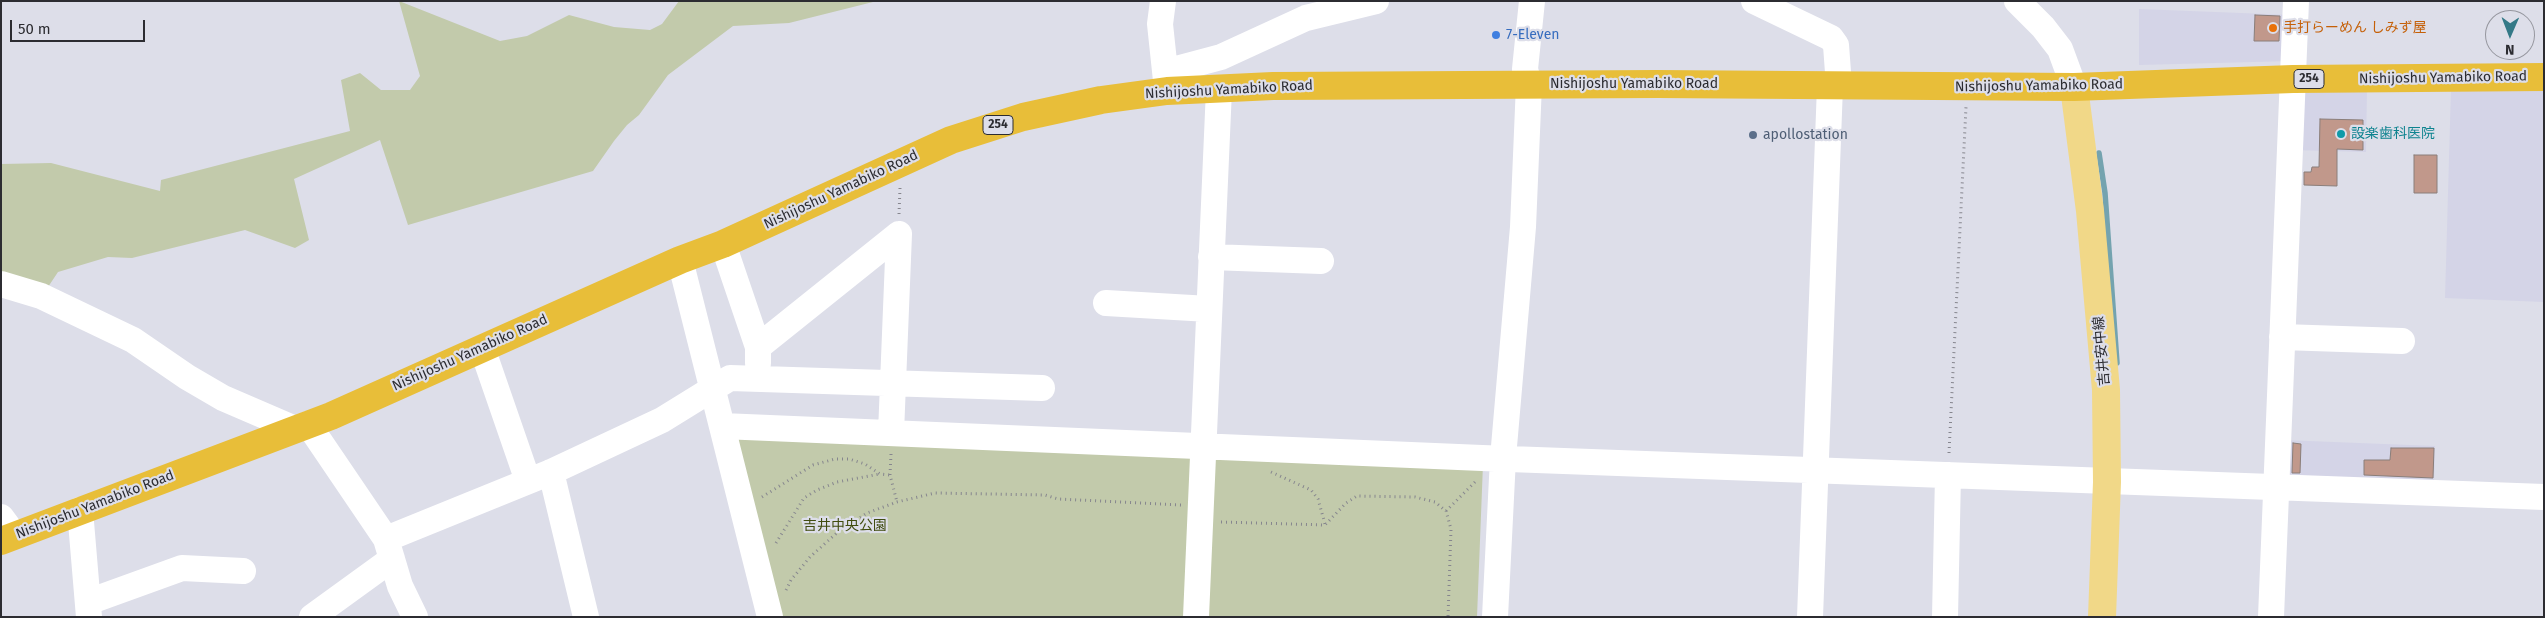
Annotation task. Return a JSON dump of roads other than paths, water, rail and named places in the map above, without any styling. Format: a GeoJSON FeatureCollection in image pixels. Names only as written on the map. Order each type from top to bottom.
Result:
{"type":"FeatureCollection","features":[{"type":"Feature","properties":{"kind":"highway","name":"Nishijoshu Yamabiko Road"},"geometry":{"type":"LineString","coordinates":[[6,531],[80,510],[301,427],[680,260],[723,244],[951,140],[1022,117],[1100,100],[1172,80],[1219,88],[1529,84],[2074,87],[2293,79],[2544,76]]}},
{"type":"Feature","properties":{"kind":"main road","name":"吉井安中線"},"geometry":{"type":"LineString","coordinates":[[2074,87],[2091,221],[2106,390],[2107,482],[2102,617]]}},
{"type":"Feature","properties":{"kind":"street"},"geometry":{"type":"LineString","coordinates":[[1164,1],[1160,24],[1172,80],[1306,18],[1376,1]]}},
{"type":"Feature","properties":{"kind":"street"},"geometry":{"type":"LineString","coordinates":[[1495,617],[1492,458],[1523,228],[1529,84],[1525,69],[1532,1]]}},
{"type":"Feature","properties":{"kind":"street"},"geometry":{"type":"LineString","coordinates":[[1754,1],[1831,38],[1836,45],[1810,617]]}},
{"type":"Feature","properties":{"kind":"street"},"geometry":{"type":"LineString","coordinates":[[2018,1],[2043,27],[2060,49],[2074,87]]}},
{"type":"Feature","properties":{"kind":"street"},"geometry":{"type":"LineString","coordinates":[[2271,617],[2296,1]]}},
{"type":"Feature","properties":{"kind":"street"},"geometry":{"type":"LineString","coordinates":[[1196,617],[1219,88]]}},
{"type":"Feature","properties":{"kind":"street"},"geometry":{"type":"LineString","coordinates":[[758,347],[899,234],[891,433]]}},
{"type":"Feature","properties":{"kind":"street"},"geometry":{"type":"LineString","coordinates":[[723,244],[758,347],[758,377]]}},
{"type":"Feature","properties":{"kind":"street"},"geometry":{"type":"LineString","coordinates":[[1211,257],[1321,261]]}},
{"type":"Feature","properties":{"kind":"street"},"geometry":{"type":"LineString","coordinates":[[680,260],[722,426],[776,607]]}},
{"type":"Feature","properties":{"kind":"street"},"geometry":{"type":"LineString","coordinates":[[1,284],[41,296],[133,340],[187,377],[223,398],[301,427],[389,549],[400,586],[415,617]]}},
{"type":"Feature","properties":{"kind":"street"},"geometry":{"type":"LineString","coordinates":[[1106,303],[1209,309]]}},
{"type":"Feature","properties":{"kind":"street"},"geometry":{"type":"LineString","coordinates":[[2282,337],[2402,341]]}},
{"type":"Feature","properties":{"kind":"street"},"geometry":{"type":"LineString","coordinates":[[482,348],[539,476],[586,617]]}},
{"type":"Feature","properties":{"kind":"street"},"geometry":{"type":"LineString","coordinates":[[312,617],[389,549],[539,476],[662,420],[730,378],[758,377],[1042,388]]}},
{"type":"Feature","properties":{"kind":"street"},"geometry":{"type":"LineString","coordinates":[[722,426],[1816,471],[2544,497]]}},
{"type":"Feature","properties":{"kind":"street"},"geometry":{"type":"LineString","coordinates":[[1945,617],[1948,475]]}},
{"type":"Feature","properties":{"kind":"street"},"geometry":{"type":"LineString","coordinates":[[80,510],[88,609],[182,568],[243,571]]}},
{"type":"Feature","properties":{"kind":"waterway"},"geometry":{"type":"LineString","coordinates":[[2099,153],[2105,193],[2117,363]]}},
{"type":"Feature","properties":{"kind":"place","name":"手打らーめん しみず屋"},"geometry":{"type":"Point","coordinates":[2273,28]}},
{"type":"Feature","properties":{"kind":"place","name":"7-Eleven"},"geometry":{"type":"Point","coordinates":[1496,35]}},
{"type":"Feature","properties":{"kind":"place","name":"設楽歯科医院"},"geometry":{"type":"Point","coordinates":[2341,134]}},
{"type":"Feature","properties":{"kind":"place","name":"apollostation"},"geometry":{"type":"Point","coordinates":[1753,135]}},
{"type":"Feature","properties":{"kind":"park label","name":"吉井中央公園"},"geometry":{"type":"Point","coordinates":[845,526]}}]}
